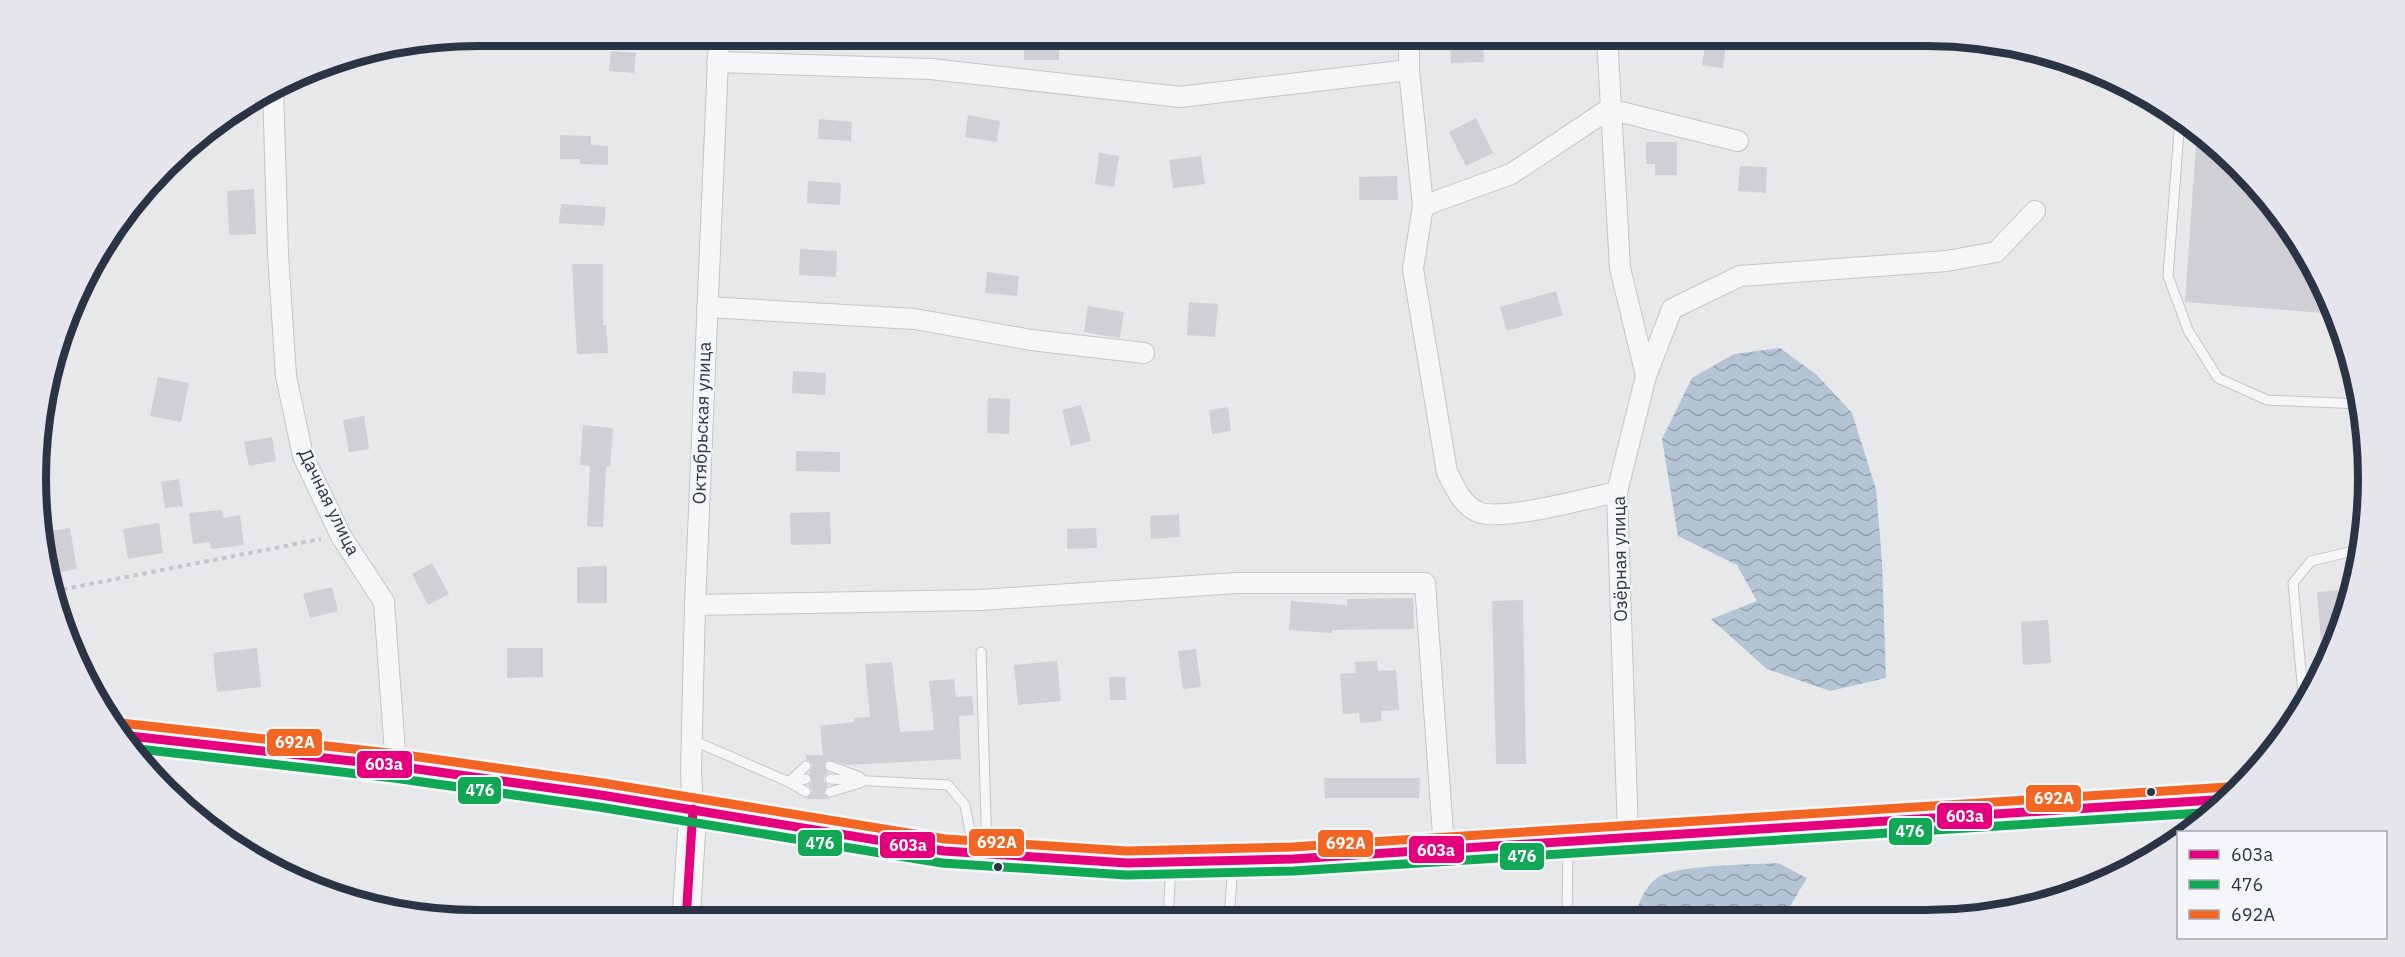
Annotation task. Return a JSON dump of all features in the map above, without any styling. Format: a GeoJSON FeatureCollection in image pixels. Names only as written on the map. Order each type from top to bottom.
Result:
{"type":"FeatureCollection","features":[{"type":"Feature","properties":{"kind":"main road"},"geometry":{"type":"LineString","coordinates":[[687,910],[693,809],[981,855],[1171,863],[1568,841],[2214,800]]}},
{"type":"Feature","properties":{"kind":"street","name":"Октябрьская улица"},"geometry":{"type":"LineString","coordinates":[[693,809],[695,605],[718,46]]}},
{"type":"Feature","properties":{"kind":"street"},"geometry":{"type":"LineString","coordinates":[[1409,46],[1409,70],[1423,206],[1413,269],[1447,472],[1460,496],[1478,512],[1501,515],[1617,492]]}},
{"type":"Feature","properties":{"kind":"street","name":"Озёрная улица"},"geometry":{"type":"LineString","coordinates":[[1607,46],[1609,109],[1620,268],[1646,376],[1617,492],[1628,836]]}},
{"type":"Feature","properties":{"kind":"street"},"geometry":{"type":"LineString","coordinates":[[717,62],[931,69],[1180,97],[1409,70]]}},
{"type":"Feature","properties":{"kind":"street","name":"Дачная улица"},"geometry":{"type":"LineString","coordinates":[[273,98],[278,254],[285,376],[303,456],[341,536],[384,602],[396,766]]}},
{"type":"Feature","properties":{"kind":"street"},"geometry":{"type":"LineString","coordinates":[[1423,206],[1511,174],[1609,109],[1738,141]]}},
{"type":"Feature","properties":{"kind":"street"},"geometry":{"type":"LineString","coordinates":[[1646,376],[1672,309],[1740,276],[1947,261],[1996,252],[2035,211]]}},
{"type":"Feature","properties":{"kind":"street"},"geometry":{"type":"LineString","coordinates":[[707,307],[915,319],[1031,340],[1144,353]]}},
{"type":"Feature","properties":{"kind":"street"},"geometry":{"type":"LineString","coordinates":[[695,605],[980,600],[1238,583],[1425,583],[1444,848]]}},
{"type":"Feature","properties":{"kind":"street"},"geometry":{"type":"LineString","coordinates":[[132,736],[396,766],[693,809]]}},
{"type":"Feature","properties":{"kind":"lane"},"geometry":{"type":"LineString","coordinates":[[2179,128],[2168,276],[2188,330],[2218,378],[2266,400],[2352,404]]}},
{"type":"Feature","properties":{"kind":"lane"},"geometry":{"type":"LineString","coordinates":[[2303,691],[2293,583],[2311,561],[2352,551]]}},
{"type":"Feature","properties":{"kind":"lane"},"geometry":{"type":"LineString","coordinates":[[981,652],[981,855]]}},
{"type":"Feature","properties":{"kind":"lane"},"geometry":{"type":"LineString","coordinates":[[692,740],[789,782],[806,792]]}},
{"type":"Feature","properties":{"kind":"lane"},"geometry":{"type":"LineString","coordinates":[[789,782],[806,766]]}},
{"type":"Feature","properties":{"kind":"lane"},"geometry":{"type":"LineString","coordinates":[[830,766],[868,780]]}},
{"type":"Feature","properties":{"kind":"lane"},"geometry":{"type":"LineString","coordinates":[[789,782],[806,779]]}},
{"type":"Feature","properties":{"kind":"lane"},"geometry":{"type":"LineString","coordinates":[[830,779],[948,785],[965,805],[981,855]]}},
{"type":"Feature","properties":{"kind":"lane"},"geometry":{"type":"LineString","coordinates":[[830,792],[868,780]]}},
{"type":"Feature","properties":{"kind":"lane"},"geometry":{"type":"LineString","coordinates":[[1567,910],[1568,841]]}},
{"type":"Feature","properties":{"kind":"lane"},"geometry":{"type":"LineString","coordinates":[[1230,910],[1233,861]]}},
{"type":"Feature","properties":{"kind":"lane"},"geometry":{"type":"LineString","coordinates":[[1168,910],[1171,863]]}},
{"type":"Feature","properties":{"kind":"path"},"geometry":{"type":"LineString","coordinates":[[61,590],[341,536]]}},
{"type":"Feature","properties":{"kind":"water"},"geometry":{"type":"Polygon","coordinates":[[[1780,348],[1817,375],[1852,413],[1876,489],[1882,561],[1886,678],[1830,691],[1767,669],[1711,619],[1757,601],[1737,565],[1678,536],[1662,439],[1692,378],[1734,354],[1780,348]]]}},
{"type":"Feature","properties":{"kind":"water"},"geometry":{"type":"Polygon","coordinates":[[[1778,863],[1807,878],[1788,910],[1637,910],[1648,887],[1657,878],[1667,873],[1734,865],[1778,863]]]}},
{"type":"Feature","properties":{"kind":"building"},"geometry":{"type":"Polygon","coordinates":[[[1024,46],[1059,46],[1059,60],[1024,60],[1024,46]]]}},
{"type":"Feature","properties":{"kind":"building"},"geometry":{"type":"Polygon","coordinates":[[[1450,46],[1483,46],[1484,62],[1451,63],[1450,46]]]}},
{"type":"Feature","properties":{"kind":"building"},"geometry":{"type":"Polygon","coordinates":[[[1705,46],[1726,46],[1723,68],[1702,65],[1705,46]]]}},
{"type":"Feature","properties":{"kind":"building"},"geometry":{"type":"Polygon","coordinates":[[[611,51],[636,53],[634,73],[609,71],[611,51]]]}},
{"type":"Feature","properties":{"kind":"building"},"geometry":{"type":"Polygon","coordinates":[[[968,115],[1000,121],[997,142],[965,137],[968,115]]]}},
{"type":"Feature","properties":{"kind":"building"},"geometry":{"type":"Polygon","coordinates":[[[1476,118],[1493,153],[1466,166],[1449,132],[1476,118]]]}},
{"type":"Feature","properties":{"kind":"building"},"geometry":{"type":"Polygon","coordinates":[[[819,119],[852,122],[851,141],[818,139],[819,119]]]}},
{"type":"Feature","properties":{"kind":"building"},"geometry":{"type":"Polygon","coordinates":[[[560,135],[591,136],[591,145],[608,146],[608,165],[580,164],[580,159],[560,159],[560,135]]]}},
{"type":"Feature","properties":{"kind":"building"},"geometry":{"type":"Polygon","coordinates":[[[1646,142],[1677,142],[1677,175],[1655,175],[1655,164],[1646,164],[1646,142]]]}},
{"type":"Feature","properties":{"kind":"building"},"geometry":{"type":"Polygon","coordinates":[[[2196,142],[2232,173],[2286,238],[2326,313],[2185,302],[2196,142]]]}},
{"type":"Feature","properties":{"kind":"building"},"geometry":{"type":"Polygon","coordinates":[[[1099,153],[1119,156],[1114,187],[1095,184],[1099,153]]]}},
{"type":"Feature","properties":{"kind":"building"},"geometry":{"type":"Polygon","coordinates":[[[1201,156],[1205,184],[1173,188],[1169,160],[1201,156]]]}},
{"type":"Feature","properties":{"kind":"building"},"geometry":{"type":"Polygon","coordinates":[[[1740,166],[1767,167],[1766,193],[1738,191],[1740,166]]]}},
{"type":"Feature","properties":{"kind":"building"},"geometry":{"type":"Polygon","coordinates":[[[1397,176],[1398,200],[1359,200],[1359,177],[1397,176]]]}},
{"type":"Feature","properties":{"kind":"building"},"geometry":{"type":"Polygon","coordinates":[[[808,181],[841,183],[840,205],[807,203],[808,181]]]}},
{"type":"Feature","properties":{"kind":"building"},"geometry":{"type":"Polygon","coordinates":[[[254,189],[256,234],[229,235],[227,191],[254,189]]]}},
{"type":"Feature","properties":{"kind":"building"},"geometry":{"type":"Polygon","coordinates":[[[561,204],[606,207],[604,226],[559,223],[561,204]]]}},
{"type":"Feature","properties":{"kind":"building"},"geometry":{"type":"Polygon","coordinates":[[[800,249],[837,251],[836,277],[799,275],[800,249]]]}},
{"type":"Feature","properties":{"kind":"building"},"geometry":{"type":"Polygon","coordinates":[[[572,264],[603,264],[603,325],[606,325],[608,353],[577,354],[572,264]]]}},
{"type":"Feature","properties":{"kind":"building"},"geometry":{"type":"Polygon","coordinates":[[[987,272],[1019,276],[1017,296],[985,293],[987,272]]]}},
{"type":"Feature","properties":{"kind":"building"},"geometry":{"type":"Polygon","coordinates":[[[1556,291],[1563,315],[1507,331],[1500,307],[1556,291]]]}},
{"type":"Feature","properties":{"kind":"building"},"geometry":{"type":"Polygon","coordinates":[[[1189,302],[1218,304],[1215,337],[1187,335],[1189,302]]]}},
{"type":"Feature","properties":{"kind":"building"},"geometry":{"type":"Polygon","coordinates":[[[1088,306],[1124,312],[1120,338],[1084,332],[1088,306]]]}},
{"type":"Feature","properties":{"kind":"building"},"geometry":{"type":"Polygon","coordinates":[[[793,371],[826,373],[825,395],[792,393],[793,371]]]}},
{"type":"Feature","properties":{"kind":"building"},"geometry":{"type":"Polygon","coordinates":[[[158,377],[189,383],[181,422],[150,416],[158,377]]]}},
{"type":"Feature","properties":{"kind":"building"},"geometry":{"type":"Polygon","coordinates":[[[988,398],[1010,399],[1009,434],[987,433],[988,398]]]}},
{"type":"Feature","properties":{"kind":"building"},"geometry":{"type":"Polygon","coordinates":[[[1081,405],[1091,441],[1071,446],[1062,410],[1081,405]]]}},
{"type":"Feature","properties":{"kind":"building"},"geometry":{"type":"Polygon","coordinates":[[[1228,407],[1231,431],[1212,434],[1209,410],[1228,407]]]}},
{"type":"Feature","properties":{"kind":"building"},"geometry":{"type":"Polygon","coordinates":[[[364,416],[369,449],[349,452],[343,420],[364,416]]]}},
{"type":"Feature","properties":{"kind":"building"},"geometry":{"type":"Polygon","coordinates":[[[583,425],[613,428],[610,467],[606,467],[603,527],[587,526],[590,466],[580,465],[583,425]]]}},
{"type":"Feature","properties":{"kind":"building"},"geometry":{"type":"Polygon","coordinates":[[[272,437],[276,461],[249,466],[244,442],[272,437]]]}},
{"type":"Feature","properties":{"kind":"building"},"geometry":{"type":"Polygon","coordinates":[[[796,451],[840,452],[840,472],[796,471],[796,451]]]}},
{"type":"Feature","properties":{"kind":"building"},"geometry":{"type":"Polygon","coordinates":[[[179,479],[183,506],[165,508],[161,482],[179,479]]]}},
{"type":"Feature","properties":{"kind":"building"},"geometry":{"type":"Polygon","coordinates":[[[222,510],[223,518],[240,515],[244,545],[211,549],[210,542],[193,544],[189,513],[222,510]]]}},
{"type":"Feature","properties":{"kind":"building"},"geometry":{"type":"Polygon","coordinates":[[[830,512],[831,544],[791,545],[790,513],[830,512]]]}},
{"type":"Feature","properties":{"kind":"building"},"geometry":{"type":"Polygon","coordinates":[[[1179,514],[1180,537],[1151,539],[1150,516],[1179,514]]]}},
{"type":"Feature","properties":{"kind":"building"},"geometry":{"type":"Polygon","coordinates":[[[159,523],[163,553],[128,559],[123,529],[159,523]]]}},
{"type":"Feature","properties":{"kind":"building"},"geometry":{"type":"Polygon","coordinates":[[[70,528],[77,569],[57,572],[50,531],[70,528]]]}},
{"type":"Feature","properties":{"kind":"building"},"geometry":{"type":"Polygon","coordinates":[[[1096,528],[1097,548],[1067,549],[1067,529],[1096,528]]]}},
{"type":"Feature","properties":{"kind":"building"},"geometry":{"type":"Polygon","coordinates":[[[432,563],[449,594],[428,605],[412,574],[432,563]]]}},
{"type":"Feature","properties":{"kind":"building"},"geometry":{"type":"Polygon","coordinates":[[[607,566],[607,603],[577,603],[577,567],[607,566]]]}},
{"type":"Feature","properties":{"kind":"building"},"geometry":{"type":"Polygon","coordinates":[[[332,587],[338,611],[310,618],[303,594],[332,587]]]}},
{"type":"Feature","properties":{"kind":"building"},"geometry":{"type":"Polygon","coordinates":[[[2344,590],[2322,653],[2317,592],[2344,590]]]}},
{"type":"Feature","properties":{"kind":"building"},"geometry":{"type":"Polygon","coordinates":[[[1413,598],[1414,629],[1332,630],[1332,633],[1289,630],[1291,601],[1347,605],[1347,599],[1413,598]]]}},
{"type":"Feature","properties":{"kind":"building"},"geometry":{"type":"Polygon","coordinates":[[[1523,600],[1526,764],[1496,764],[1492,601],[1523,600]]]}},
{"type":"Feature","properties":{"kind":"building"},"geometry":{"type":"Polygon","coordinates":[[[2048,620],[2051,663],[2023,665],[2021,622],[2048,620]]]}},
{"type":"Feature","properties":{"kind":"building"},"geometry":{"type":"Polygon","coordinates":[[[257,648],[261,687],[217,692],[213,653],[257,648]]]}},
{"type":"Feature","properties":{"kind":"building"},"geometry":{"type":"Polygon","coordinates":[[[507,648],[543,648],[543,677],[507,678],[507,648]]]}},
{"type":"Feature","properties":{"kind":"building"},"geometry":{"type":"Polygon","coordinates":[[[1196,649],[1201,687],[1183,689],[1178,651],[1196,649]]]}},
{"type":"Feature","properties":{"kind":"building"},"geometry":{"type":"Polygon","coordinates":[[[1057,661],[1061,701],[1018,705],[1014,665],[1057,661]]]}},
{"type":"Feature","properties":{"kind":"building"},"geometry":{"type":"Polygon","coordinates":[[[1377,661],[1378,671],[1396,670],[1399,710],[1381,711],[1382,721],[1360,723],[1359,713],[1343,714],[1340,674],[1356,673],[1355,662],[1377,661]]]}},
{"type":"Feature","properties":{"kind":"building"},"geometry":{"type":"Polygon","coordinates":[[[892,662],[900,732],[934,730],[929,681],[954,679],[956,697],[972,696],[974,715],[959,716],[961,759],[846,765],[828,760],[824,764],[828,773],[824,776],[824,782],[828,785],[823,793],[830,799],[806,799],[813,791],[808,785],[812,781],[809,773],[813,765],[806,759],[806,755],[823,755],[820,726],[854,722],[854,718],[870,717],[865,664],[892,662]]]}},
{"type":"Feature","properties":{"kind":"building"},"geometry":{"type":"Polygon","coordinates":[[[1109,677],[1125,677],[1126,700],[1110,700],[1109,677]]]}},
{"type":"Feature","properties":{"kind":"building"},"geometry":{"type":"Polygon","coordinates":[[[1324,778],[1420,778],[1419,798],[1325,798],[1324,778]]]}},
{"type":"Feature","properties":{"kind":"transit line","name":"692А"},"geometry":{"type":"LineString","coordinates":[[122,723],[398,754],[603,783],[945,839],[1127,851],[1292,847],[2228,787]]}},
{"type":"Feature","properties":{"kind":"transit line","name":"603а"},"geometry":{"type":"LineString","coordinates":[[132,736],[396,766],[601,795],[944,851],[1127,863],[1293,859],[2214,800]]}},
{"type":"Feature","properties":{"kind":"transit line","name":"476"},"geometry":{"type":"LineString","coordinates":[[143,749],[394,778],[599,807],[942,863],[1126,875],[1294,871],[2199,813]]}},
{"type":"Feature","properties":{"kind":"transit line","name":"603а"},"geometry":{"type":"LineString","coordinates":[[687,910],[693,809]]}}]}
